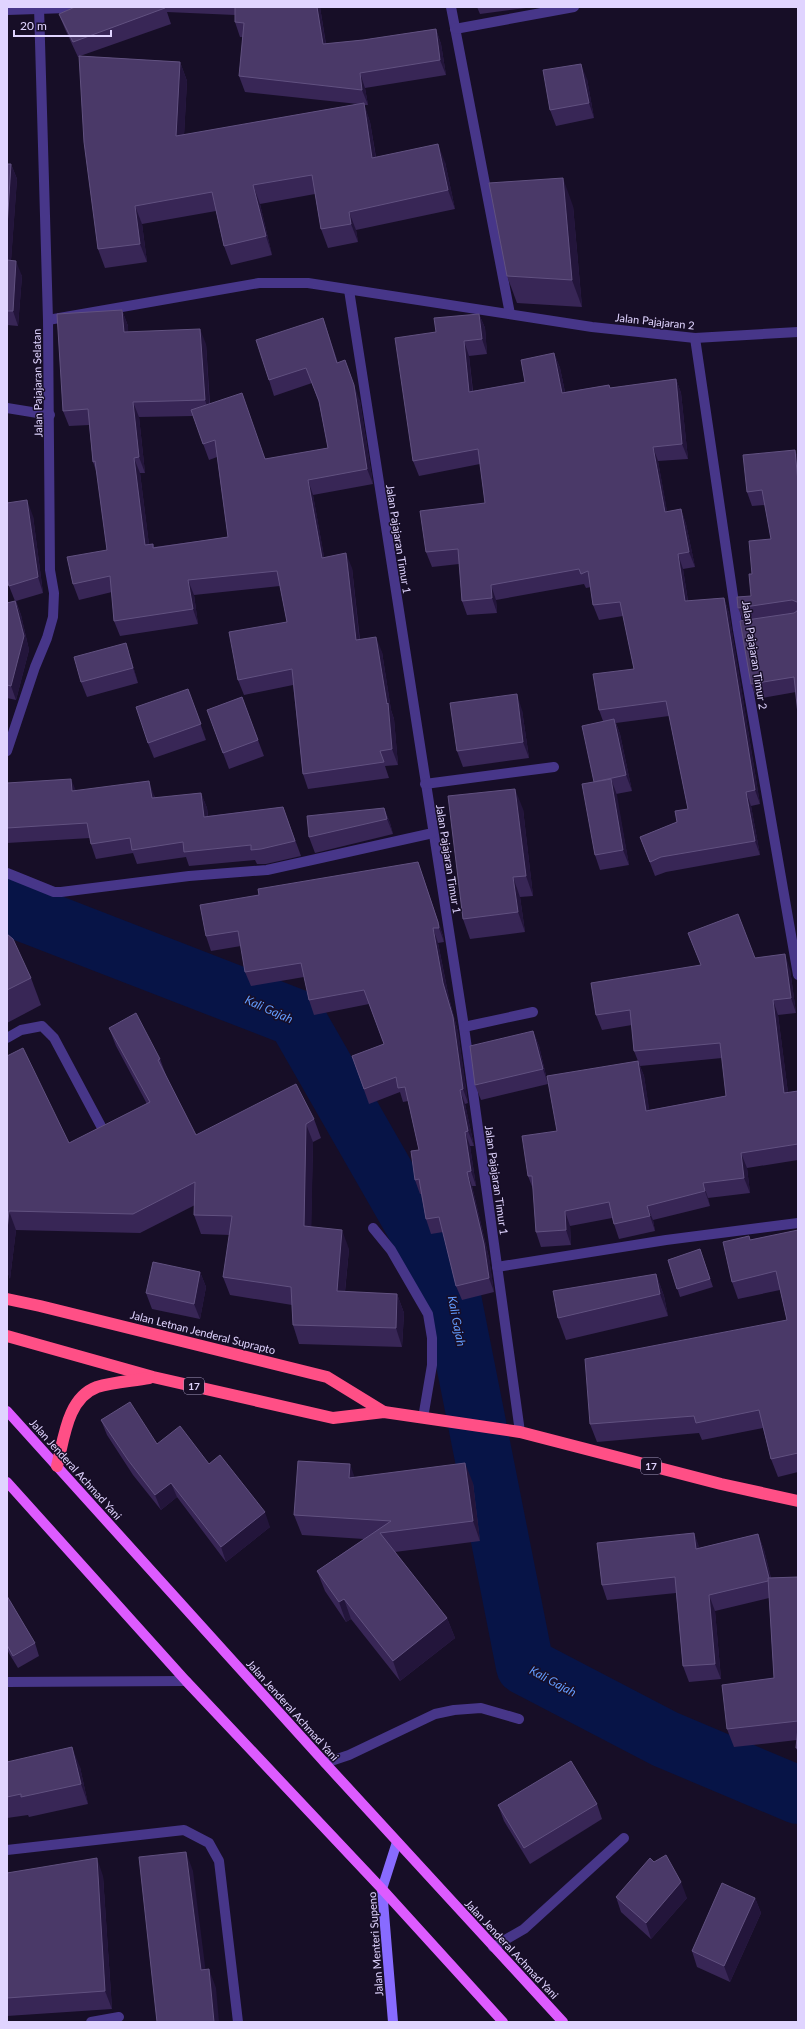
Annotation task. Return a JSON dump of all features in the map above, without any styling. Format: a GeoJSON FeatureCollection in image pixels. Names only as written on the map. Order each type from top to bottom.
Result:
{"type":"FeatureCollection","features":[{"type":"Feature","properties":{"kind":"highway","name":"Jalan Letnan Jenderal Suprapto"},"geometry":{"type":"LineString","coordinates":[[7,1299],[327,1377],[384,1412]]}},
{"type":"Feature","properties":{"kind":"highway","name":"Jalan Letnan Jenderal Suprapto"},"geometry":{"type":"LineString","coordinates":[[7,1336],[153,1377],[333,1418],[384,1412],[520,1432],[722,1484],[798,1501]]}},
{"type":"Feature","properties":{"kind":"highway","name":"17"},"geometry":{"type":"LineString","coordinates":[[57,1466],[69,1420],[79,1398],[97,1387],[153,1377]]}},
{"type":"Feature","properties":{"kind":"main road","name":"Jalan Jenderal Achmad Yani"},"geometry":{"type":"LineString","coordinates":[[7,1411],[325,1763],[563,2022]]}},
{"type":"Feature","properties":{"kind":"main road"},"geometry":{"type":"LineString","coordinates":[[7,1482],[186,1680],[382,1889],[503,2022]]}},
{"type":"Feature","properties":{"kind":"main road","name":"Jalan Menteri Supeno"},"geometry":{"type":"LineString","coordinates":[[393,2022],[382,1889],[397,1842]]}},
{"type":"Feature","properties":{"kind":"street"},"geometry":{"type":"LineString","coordinates":[[7,10],[98,7]]}},
{"type":"Feature","properties":{"kind":"street"},"geometry":{"type":"LineString","coordinates":[[451,7],[510,314]]}},
{"type":"Feature","properties":{"kind":"street"},"geometry":{"type":"LineString","coordinates":[[455,28],[574,7]]}},
{"type":"Feature","properties":{"kind":"street","name":"Jalan Pajajaran Selatan"},"geometry":{"type":"LineString","coordinates":[[7,751],[53,617],[54,593],[50,570],[50,415],[39,8]]}},
{"type":"Feature","properties":{"kind":"street","name":"Jalan Pajajaran 2"},"geometry":{"type":"LineString","coordinates":[[48,320],[259,283],[308,283],[592,327],[695,338],[798,332]]}},
{"type":"Feature","properties":{"kind":"street","name":"Jalan Pajajaran Timur 1"},"geometry":{"type":"LineString","coordinates":[[349,290],[464,1026],[520,1432]]}},
{"type":"Feature","properties":{"kind":"street","name":"Jalan Pajajaran Timur 2"},"geometry":{"type":"LineString","coordinates":[[695,338],[798,975]]}},
{"type":"Feature","properties":{"kind":"street"},"geometry":{"type":"LineString","coordinates":[[7,408],[50,415]]}},
{"type":"Feature","properties":{"kind":"street"},"geometry":{"type":"LineString","coordinates":[[425,784],[554,767]]}},
{"type":"Feature","properties":{"kind":"street"},"geometry":{"type":"LineString","coordinates":[[7,873],[58,892],[189,876],[267,870],[433,833]]}},
{"type":"Feature","properties":{"kind":"street"},"geometry":{"type":"LineString","coordinates":[[464,1026],[533,1012]]}},
{"type":"Feature","properties":{"kind":"street"},"geometry":{"type":"LineString","coordinates":[[7,1038],[21,1030],[42,1026],[54,1038],[102,1128]]}},
{"type":"Feature","properties":{"kind":"street"},"geometry":{"type":"LineString","coordinates":[[498,1267],[666,1240],[798,1223]]}},
{"type":"Feature","properties":{"kind":"street"},"geometry":{"type":"LineString","coordinates":[[373,1228],[391,1250],[428,1314],[432,1338],[432,1365],[423,1418]]}},
{"type":"Feature","properties":{"kind":"street"},"geometry":{"type":"LineString","coordinates":[[7,1682],[186,1680]]}},
{"type":"Feature","properties":{"kind":"street"},"geometry":{"type":"LineString","coordinates":[[325,1763],[349,1755],[435,1714],[454,1710],[481,1708],[519,1719]]}},
{"type":"Feature","properties":{"kind":"street"},"geometry":{"type":"LineString","coordinates":[[7,1850],[184,1830],[209,1842],[219,1861],[238,2022]]}},
{"type":"Feature","properties":{"kind":"street"},"geometry":{"type":"LineString","coordinates":[[494,1947],[524,1929],[624,1838]]}},
{"type":"Feature","properties":{"kind":"street"},"geometry":{"type":"LineString","coordinates":[[91,2022],[119,2017]]}},
{"type":"Feature","properties":{"kind":"building"},"geometry":{"type":"Polygon","coordinates":[[[75,7],[165,8],[73,42],[59,14],[75,7]]]}},
{"type":"Feature","properties":{"kind":"building"},"geometry":{"type":"Polygon","coordinates":[[[235,7],[317,7],[323,44],[363,40],[436,29],[440,60],[360,73],[362,90],[239,76],[244,23],[235,22],[235,7]]]}},
{"type":"Feature","properties":{"kind":"building"},"geometry":{"type":"Polygon","coordinates":[[[79,56],[180,62],[176,136],[364,103],[372,158],[438,144],[448,190],[349,212],[351,224],[321,229],[312,175],[253,185],[266,236],[224,246],[212,192],[135,206],[140,244],[98,249],[84,142],[79,56]]]}},
{"type":"Feature","properties":{"kind":"building"},"geometry":{"type":"Polygon","coordinates":[[[581,64],[589,103],[550,110],[543,70],[581,64]]]}},
{"type":"Feature","properties":{"kind":"building"},"geometry":{"type":"Polygon","coordinates":[[[7,164],[11,164],[7,227],[7,164]]]}},
{"type":"Feature","properties":{"kind":"building"},"geometry":{"type":"Polygon","coordinates":[[[563,178],[572,280],[507,276],[489,183],[563,178]]]}},
{"type":"Feature","properties":{"kind":"building"},"geometry":{"type":"Polygon","coordinates":[[[7,260],[16,261],[13,311],[7,311],[7,260]]]}},
{"type":"Feature","properties":{"kind":"building"},"geometry":{"type":"Polygon","coordinates":[[[122,310],[124,332],[200,329],[205,400],[133,402],[139,457],[134,458],[145,545],[153,544],[153,548],[228,537],[215,440],[203,444],[191,410],[242,393],[265,459],[328,448],[319,401],[306,368],[269,380],[256,340],[323,318],[337,363],[345,360],[354,385],[367,469],[308,480],[322,558],[346,553],[356,640],[376,637],[387,704],[388,703],[392,749],[380,751],[384,762],[303,774],[292,669],[238,680],[229,632],[287,622],[277,571],[188,580],[193,609],[114,621],[110,576],[73,584],[67,557],[107,550],[95,461],[93,462],[88,409],[63,411],[57,314],[122,310]]]}},
{"type":"Feature","properties":{"kind":"building"},"geometry":{"type":"Polygon","coordinates":[[[479,314],[482,339],[464,341],[469,392],[525,382],[521,360],[554,353],[562,393],[609,385],[610,388],[676,379],[682,444],[653,447],[665,512],[681,509],[689,552],[678,554],[685,601],[724,598],[755,790],[746,792],[755,841],[661,857],[650,862],[640,837],[677,822],[675,811],[688,809],[666,701],[599,710],[593,674],[634,669],[620,602],[593,605],[588,571],[581,574],[579,569],[491,585],[492,598],[462,601],[458,549],[426,552],[420,511],[485,503],[478,449],[413,461],[395,338],[436,332],[434,318],[479,314]]]}},
{"type":"Feature","properties":{"kind":"building"},"geometry":{"type":"Polygon","coordinates":[[[795,450],[798,482],[798,603],[792,600],[738,608],[737,597],[751,596],[749,574],[752,574],[749,541],[771,539],[762,490],[747,492],[743,455],[795,450]]]}},
{"type":"Feature","properties":{"kind":"building"},"geometry":{"type":"Polygon","coordinates":[[[27,500],[38,577],[9,586],[7,579],[7,503],[27,500]]]}},
{"type":"Feature","properties":{"kind":"building"},"geometry":{"type":"Polygon","coordinates":[[[15,601],[24,636],[11,686],[7,685],[7,603],[15,601]]]}},
{"type":"Feature","properties":{"kind":"building"},"geometry":{"type":"Polygon","coordinates":[[[798,609],[798,714],[794,677],[751,684],[740,621],[794,613],[798,609]]]}},
{"type":"Feature","properties":{"kind":"building"},"geometry":{"type":"Polygon","coordinates":[[[126,643],[133,668],[81,682],[74,657],[126,643]]]}},
{"type":"Feature","properties":{"kind":"building"},"geometry":{"type":"Polygon","coordinates":[[[188,689],[201,724],[148,743],[136,707],[188,689]]]}},
{"type":"Feature","properties":{"kind":"building"},"geometry":{"type":"Polygon","coordinates":[[[517,694],[523,742],[457,751],[450,703],[517,694]]]}},
{"type":"Feature","properties":{"kind":"building"},"geometry":{"type":"Polygon","coordinates":[[[242,697],[258,740],[223,753],[207,710],[242,697]]]}},
{"type":"Feature","properties":{"kind":"building"},"geometry":{"type":"Polygon","coordinates":[[[614,719],[626,775],[594,782],[582,726],[614,719]]]}},
{"type":"Feature","properties":{"kind":"building"},"geometry":{"type":"Polygon","coordinates":[[[71,779],[72,791],[149,781],[152,798],[201,793],[204,817],[283,807],[295,841],[251,850],[251,845],[184,852],[183,842],[132,850],[130,838],[91,844],[87,823],[7,828],[7,783],[71,779]]]}},
{"type":"Feature","properties":{"kind":"building"},"geometry":{"type":"Polygon","coordinates":[[[611,779],[623,850],[595,855],[582,784],[611,779]]]}},
{"type":"Feature","properties":{"kind":"building"},"geometry":{"type":"Polygon","coordinates":[[[515,789],[526,876],[513,877],[518,912],[463,919],[448,796],[515,789]]]}},
{"type":"Feature","properties":{"kind":"building"},"geometry":{"type":"Polygon","coordinates":[[[384,808],[387,819],[309,837],[307,816],[384,808]]]}},
{"type":"Feature","properties":{"kind":"building"},"geometry":{"type":"Polygon","coordinates":[[[418,862],[438,922],[439,928],[433,928],[443,983],[453,1017],[463,1089],[460,1090],[468,1131],[465,1132],[471,1171],[467,1172],[484,1244],[489,1278],[456,1286],[439,1217],[426,1219],[419,1179],[415,1180],[411,1151],[419,1150],[405,1087],[398,1088],[396,1077],[364,1089],[352,1056],[384,1044],[364,990],[309,1000],[301,963],[245,972],[238,931],[206,936],[200,905],[259,895],[258,889],[418,862]]]}},
{"type":"Feature","properties":{"kind":"building"},"geometry":{"type":"Polygon","coordinates":[[[738,914],[755,958],[785,954],[791,998],[773,1000],[784,1093],[798,1091],[798,1144],[741,1153],[744,1178],[703,1183],[705,1191],[647,1206],[650,1216],[614,1224],[609,1202],[565,1211],[566,1230],[536,1232],[532,1176],[528,1176],[522,1136],[557,1131],[547,1076],[638,1061],[646,1111],[726,1096],[720,1043],[634,1051],[630,1010],[596,1015],[591,983],[701,965],[688,933],[738,914]]]}},
{"type":"Feature","properties":{"kind":"building"},"geometry":{"type":"Polygon","coordinates":[[[7,934],[13,939],[31,978],[7,990],[7,934]]]}},
{"type":"Feature","properties":{"kind":"building"},"geometry":{"type":"Polygon","coordinates":[[[136,1013],[160,1059],[158,1060],[196,1135],[296,1084],[314,1119],[306,1124],[304,1226],[342,1230],[337,1291],[397,1294],[396,1328],[293,1325],[291,1287],[223,1277],[232,1216],[194,1215],[195,1182],[133,1214],[9,1211],[7,1230],[7,1056],[23,1048],[69,1143],[150,1102],[109,1028],[136,1013]]]}},
{"type":"Feature","properties":{"kind":"building"},"geometry":{"type":"Polygon","coordinates":[[[533,1031],[543,1069],[475,1085],[470,1046],[533,1031]]]}},
{"type":"Feature","properties":{"kind":"building"},"geometry":{"type":"Polygon","coordinates":[[[798,1230],[798,1453],[771,1459],[759,1410],[696,1423],[694,1416],[590,1424],[585,1359],[787,1320],[776,1271],[732,1282],[723,1242],[749,1236],[750,1240],[798,1230]]]}},
{"type":"Feature","properties":{"kind":"building"},"geometry":{"type":"Polygon","coordinates":[[[700,1249],[710,1279],[677,1289],[668,1260],[700,1249]]]}},
{"type":"Feature","properties":{"kind":"building"},"geometry":{"type":"Polygon","coordinates":[[[153,1262],[200,1272],[194,1304],[146,1293],[153,1262]]]}},
{"type":"Feature","properties":{"kind":"building"},"geometry":{"type":"Polygon","coordinates":[[[656,1274],[660,1294],[558,1318],[553,1291],[656,1274]]]}},
{"type":"Feature","properties":{"kind":"building"},"geometry":{"type":"Polygon","coordinates":[[[130,1402],[157,1444],[180,1426],[209,1464],[220,1455],[265,1512],[221,1547],[171,1483],[155,1495],[128,1460],[101,1420],[130,1402]]]}},
{"type":"Feature","properties":{"kind":"building"},"geometry":{"type":"Polygon","coordinates":[[[298,1461],[350,1464],[349,1478],[465,1463],[473,1521],[380,1533],[447,1618],[393,1661],[344,1599],[339,1602],[317,1571],[391,1521],[294,1515],[298,1461]]]}},
{"type":"Feature","properties":{"kind":"building"},"geometry":{"type":"Polygon","coordinates":[[[694,1533],[696,1549],[758,1534],[769,1578],[768,1581],[709,1595],[715,1664],[683,1666],[675,1577],[602,1585],[597,1543],[694,1533]]]}},
{"type":"Feature","properties":{"kind":"building"},"geometry":{"type":"Polygon","coordinates":[[[798,1577],[798,1721],[727,1729],[722,1685],[774,1678],[768,1578],[798,1577]]]}},
{"type":"Feature","properties":{"kind":"building"},"geometry":{"type":"Polygon","coordinates":[[[7,1596],[35,1643],[13,1656],[7,1645],[7,1596]]]}},
{"type":"Feature","properties":{"kind":"building"},"geometry":{"type":"Polygon","coordinates":[[[798,1727],[798,1748],[796,1748],[798,1727]]]}},
{"type":"Feature","properties":{"kind":"building"},"geometry":{"type":"Polygon","coordinates":[[[72,1747],[81,1784],[21,1797],[21,1794],[7,1797],[7,1762],[72,1747]]]}},
{"type":"Feature","properties":{"kind":"building"},"geometry":{"type":"Polygon","coordinates":[[[571,1761],[597,1804],[524,1848],[498,1805],[571,1761]]]}},
{"type":"Feature","properties":{"kind":"building"},"geometry":{"type":"Polygon","coordinates":[[[186,1852],[201,1970],[209,1969],[214,2022],[157,2022],[139,1857],[186,1852]]]}},
{"type":"Feature","properties":{"kind":"building"},"geometry":{"type":"Polygon","coordinates":[[[666,1855],[681,1882],[646,1923],[616,1897],[650,1858],[654,1862],[666,1855]]]}},
{"type":"Feature","properties":{"kind":"building"},"geometry":{"type":"Polygon","coordinates":[[[97,1858],[105,1991],[7,1998],[7,1873],[97,1858]]]}},
{"type":"Feature","properties":{"kind":"building"},"geometry":{"type":"Polygon","coordinates":[[[722,1883],[755,1898],[724,1966],[692,1951],[722,1883]]]}},
{"type":"Feature","properties":{"kind":"waterway","name":"Kali Gajah"},"geometry":{"type":"LineString","coordinates":[[7,906],[296,1018],[450,1287],[525,1666],[665,1739],[798,1795]]}}]}
